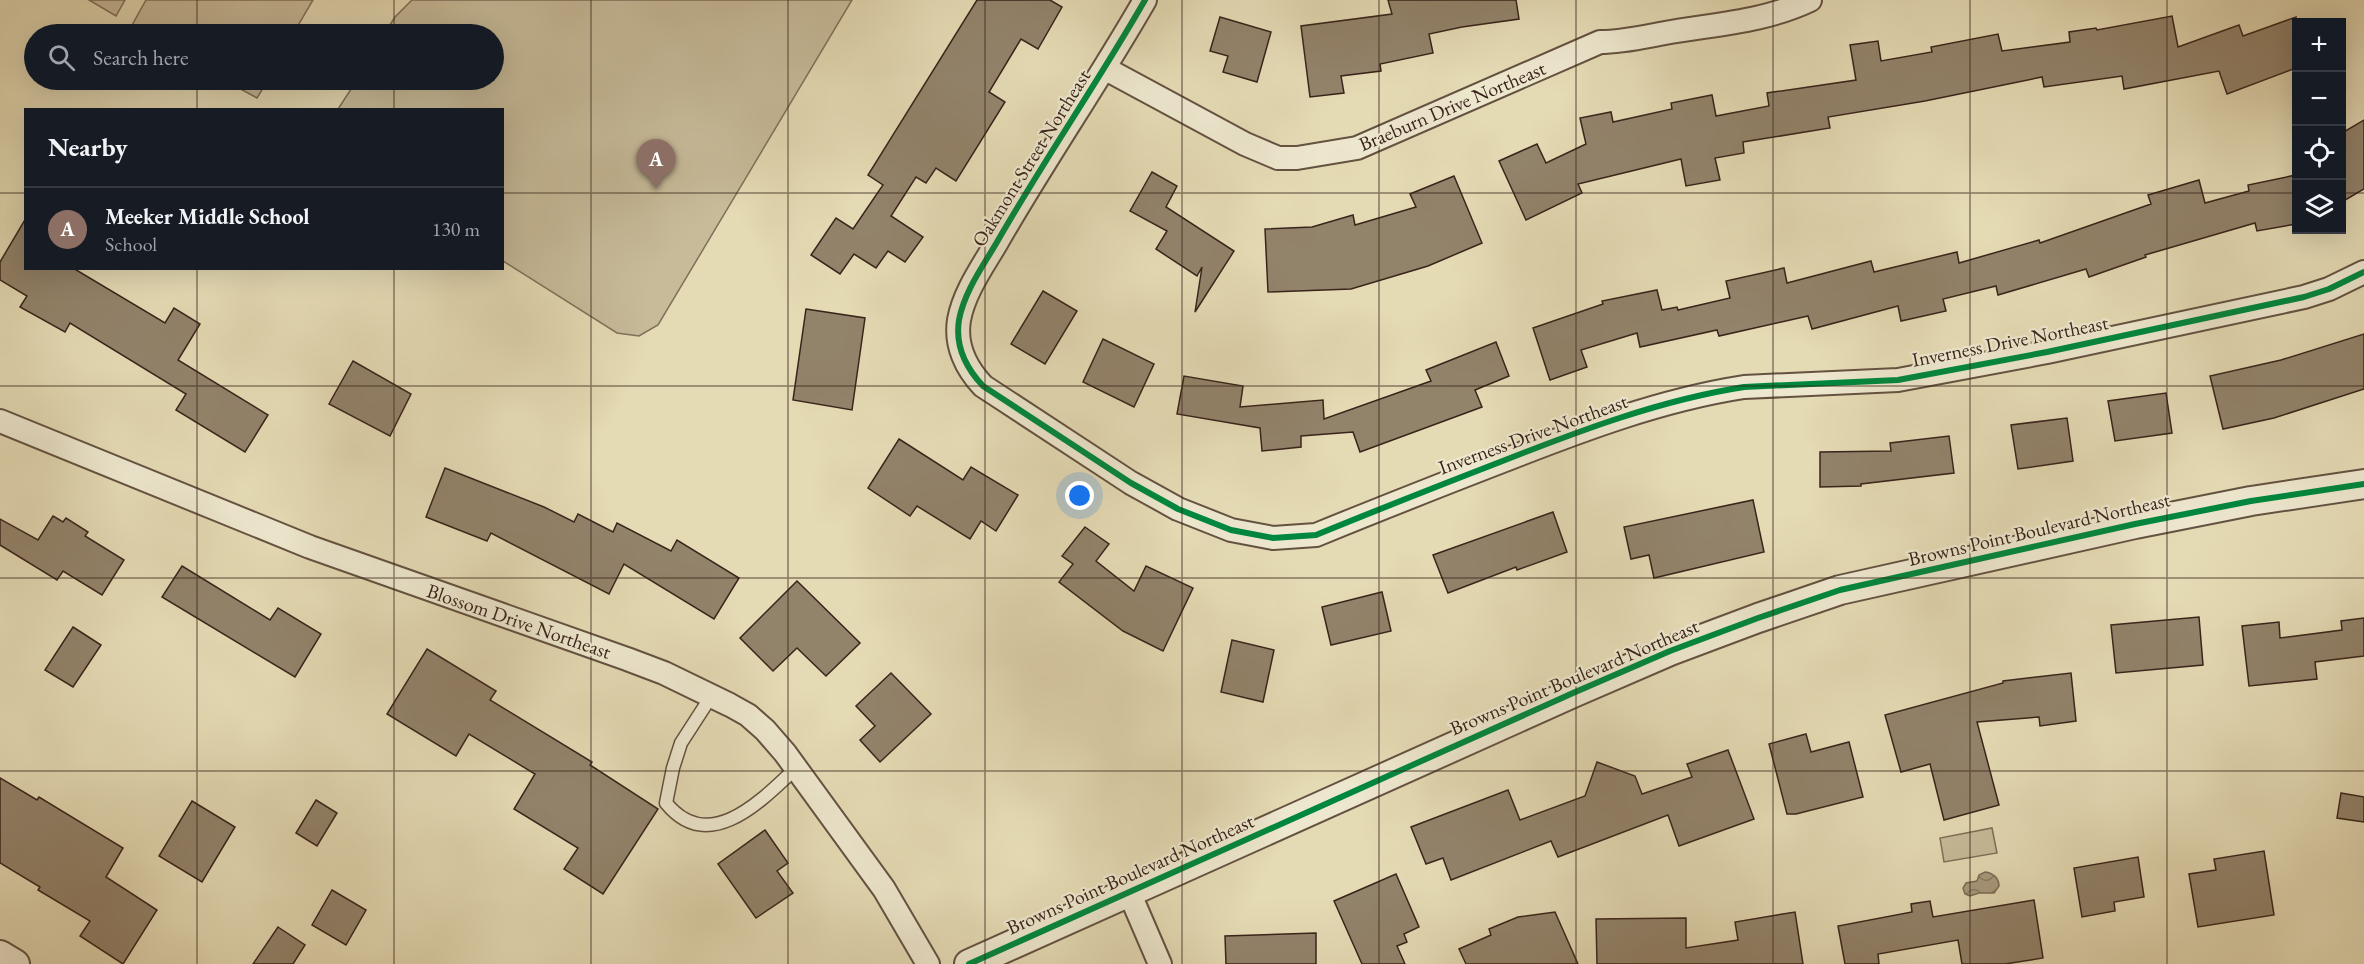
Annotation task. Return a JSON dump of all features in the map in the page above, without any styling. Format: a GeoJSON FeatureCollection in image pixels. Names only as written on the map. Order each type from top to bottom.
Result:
{"type":"FeatureCollection","features":[{"type":"Feature","properties":{"kind":"street","name":"Oakmont Street Northeast"},"geometry":{"type":"LineString","coordinates":[[958,338],[962,307],[972,286],[1010,219],[1106,69],[1145,0]]}},
{"type":"Feature","properties":{"kind":"street","name":"Braeburn Drive Northeast"},"geometry":{"type":"LineString","coordinates":[[1106,69],[1245,144],[1278,158],[1297,158],[1357,148],[1600,42],[1622,42],[1757,19],[1794,8],[1810,0]]}},
{"type":"Feature","properties":{"kind":"street","name":"Inverness Drive Northeast"},"geometry":{"type":"LineString","coordinates":[[958,338],[963,358],[971,374],[982,386],[1131,483],[1178,509],[1212,524],[1273,538],[1316,534],[1559,439],[1634,413],[1721,391],[1744,387],[1898,380],[2059,350],[2304,297],[2329,289],[2364,272]]}},
{"type":"Feature","properties":{"kind":"street","name":"Blossom Drive Northeast"},"geometry":{"type":"LineString","coordinates":[[0,421],[310,547],[627,659],[712,695],[748,715],[765,730],[796,768],[884,889],[928,964]]}},
{"type":"Feature","properties":{"kind":"street","name":"Browns Point Boulevard Northeast"},"geometry":{"type":"LineString","coordinates":[[969,964],[1593,684],[1735,627],[1840,591],[2135,524],[2251,501],[2364,484]]}},
{"type":"Feature","properties":{"kind":"street"},"geometry":{"type":"LineString","coordinates":[[1129,892],[1160,964]]}},
{"type":"Feature","properties":{"kind":"street"},"geometry":{"type":"LineString","coordinates":[[0,955],[15,964]]}},
{"type":"Feature","properties":{"kind":"lane"},"geometry":{"type":"LineString","coordinates":[[712,695],[681,743],[673,768],[666,803],[675,814],[697,824],[728,822],[745,813],[796,768]]}},
{"type":"Feature","properties":{"kind":"shaded area"},"geometry":{"type":"Polygon","coordinates":[[[89,0],[125,0],[116,16],[89,0]]]}},
{"type":"Feature","properties":{"kind":"shaded area"},"geometry":{"type":"Polygon","coordinates":[[[146,0],[313,0],[299,24],[133,24],[146,0]]]}},
{"type":"Feature","properties":{"kind":"shaded area"},"geometry":{"type":"Polygon","coordinates":[[[412,0],[852,0],[658,325],[639,336],[617,333],[504,262],[504,108],[339,108],[350,90],[504,90],[504,24],[390,24],[412,0]]]}},
{"type":"Feature","properties":{"kind":"shaded area"},"geometry":{"type":"Polygon","coordinates":[[[242,90],[262,90],[257,98],[242,90]]]}},
{"type":"Feature","properties":{"kind":"shaded area"},"geometry":{"type":"Polygon","coordinates":[[[1992,828],[1997,853],[1944,862],[1940,838],[1992,828]]]}},
{"type":"Feature","properties":{"kind":"water"},"geometry":{"type":"Polygon","coordinates":[[[1985,872],[1997,878],[1999,886],[1994,893],[1979,893],[1970,896],[1965,894],[1963,888],[1966,883],[1977,881],[1979,875],[1985,872]]]}},
{"type":"Feature","properties":{"kind":"building"},"geometry":{"type":"Polygon","coordinates":[[[977,0],[1050,0],[1062,7],[1038,49],[1021,39],[989,92],[1005,102],[956,181],[936,168],[926,183],[916,177],[891,216],[923,237],[905,262],[888,251],[876,268],[854,254],[840,274],[811,255],[836,218],[853,229],[883,185],[868,175],[977,0]]]}},
{"type":"Feature","properties":{"kind":"building"},"geometry":{"type":"Polygon","coordinates":[[[1388,0],[1516,0],[1519,19],[1429,34],[1433,53],[1380,64],[1381,71],[1341,76],[1344,93],[1310,97],[1301,26],[1392,14],[1388,0]]]}},
{"type":"Feature","properties":{"kind":"building"},"geometry":{"type":"Polygon","coordinates":[[[2172,16],[2178,47],[2239,25],[2243,36],[2292,18],[2292,70],[2227,94],[2219,71],[2124,89],[2122,76],[2044,87],[2042,77],[1925,101],[1828,117],[1830,128],[1743,142],[1744,153],[1715,158],[1720,180],[1686,186],[1681,159],[1578,184],[1582,193],[1526,220],[1499,161],[1537,144],[1546,163],[1586,144],[1580,118],[1611,112],[1613,122],[1672,109],[1671,103],[1712,95],[1716,116],[1769,106],[1767,93],[1856,80],[1850,45],[1878,41],[1881,61],[1932,52],[1931,47],[1998,34],[2002,51],[2070,42],[2069,32],[2096,28],[2097,30],[2172,16]]]}},
{"type":"Feature","properties":{"kind":"building"},"geometry":{"type":"Polygon","coordinates":[[[1220,17],[1271,32],[1257,82],[1223,72],[1228,56],[1210,51],[1220,17]]]}},
{"type":"Feature","properties":{"kind":"building"},"geometry":{"type":"Polygon","coordinates":[[[2364,120],[2364,189],[2346,200],[2346,180],[2346,131],[2364,120]]]}},
{"type":"Feature","properties":{"kind":"building"},"geometry":{"type":"Polygon","coordinates":[[[1152,172],[1177,186],[1166,207],[1234,251],[1195,312],[1202,267],[1197,276],[1156,249],[1167,231],[1130,211],[1152,172]]]}},
{"type":"Feature","properties":{"kind":"building"},"geometry":{"type":"Polygon","coordinates":[[[1454,176],[1482,243],[1428,266],[1351,289],[1268,292],[1265,229],[1312,227],[1353,215],[1355,225],[1416,207],[1410,194],[1454,176]]]}},
{"type":"Feature","properties":{"kind":"building"},"geometry":{"type":"Polygon","coordinates":[[[2292,176],[2292,225],[2257,231],[2255,223],[2145,255],[2146,257],[2089,277],[2086,269],[1998,295],[1996,286],[1943,299],[1946,311],[1901,321],[1898,306],[1812,329],[1808,316],[1719,336],[1717,330],[1640,347],[1637,333],[1581,350],[1587,367],[1550,380],[1533,328],[1603,304],[1602,301],[1657,290],[1662,310],[1677,307],[1678,310],[1730,298],[1726,281],[1784,268],[1787,283],[1871,261],[1874,272],[1957,252],[1959,263],[2039,240],[2040,243],[2151,204],[2148,195],[2199,180],[2205,203],[2249,191],[2248,185],[2292,176]]]}},
{"type":"Feature","properties":{"kind":"building"},"geometry":{"type":"Polygon","coordinates":[[[24,221],[24,270],[76,270],[165,323],[174,308],[200,324],[178,360],[268,415],[245,452],[176,410],[186,394],[70,323],[65,332],[20,307],[27,296],[0,280],[0,262],[24,221]]]}},
{"type":"Feature","properties":{"kind":"building"},"geometry":{"type":"Polygon","coordinates":[[[1043,291],[1077,311],[1045,364],[1011,344],[1043,291]]]}},
{"type":"Feature","properties":{"kind":"building"},"geometry":{"type":"Polygon","coordinates":[[[806,309],[865,318],[852,410],[793,400],[806,309]]]}},
{"type":"Feature","properties":{"kind":"building"},"geometry":{"type":"Polygon","coordinates":[[[2364,334],[2364,389],[2274,418],[2223,429],[2210,376],[2281,360],[2364,334]]]}},
{"type":"Feature","properties":{"kind":"building"},"geometry":{"type":"Polygon","coordinates":[[[1103,339],[1154,364],[1134,407],[1083,382],[1103,339]]]}},
{"type":"Feature","properties":{"kind":"building"},"geometry":{"type":"Polygon","coordinates":[[[1496,342],[1509,376],[1475,390],[1482,407],[1360,452],[1353,432],[1301,436],[1301,447],[1262,451],[1260,428],[1177,414],[1184,376],[1243,386],[1240,407],[1323,400],[1324,419],[1431,381],[1426,370],[1496,342]]]}},
{"type":"Feature","properties":{"kind":"building"},"geometry":{"type":"Polygon","coordinates":[[[353,361],[411,394],[390,436],[329,404],[353,361]]]}},
{"type":"Feature","properties":{"kind":"building"},"geometry":{"type":"Polygon","coordinates":[[[2166,393],[2172,433],[2115,441],[2108,401],[2166,393]]]}},
{"type":"Feature","properties":{"kind":"building"},"geometry":{"type":"Polygon","coordinates":[[[2067,418],[2073,461],[2018,469],[2011,425],[2067,418]]]}},
{"type":"Feature","properties":{"kind":"building"},"geometry":{"type":"Polygon","coordinates":[[[1949,436],[1954,473],[1861,484],[1861,486],[1820,487],[1820,452],[1891,451],[1890,443],[1949,436]]]}},
{"type":"Feature","properties":{"kind":"building"},"geometry":{"type":"Polygon","coordinates":[[[899,439],[963,480],[971,467],[1018,495],[996,531],[981,521],[970,539],[917,506],[910,516],[868,488],[899,439]]]}},
{"type":"Feature","properties":{"kind":"building"},"geometry":{"type":"Polygon","coordinates":[[[445,468],[544,507],[574,522],[578,514],[613,532],[617,523],[671,551],[677,540],[739,578],[714,619],[624,564],[609,594],[491,533],[487,541],[426,517],[445,468]]]}},
{"type":"Feature","properties":{"kind":"building"},"geometry":{"type":"Polygon","coordinates":[[[1753,500],[1764,552],[1654,578],[1649,555],[1631,559],[1624,527],[1753,500]]]}},
{"type":"Feature","properties":{"kind":"building"},"geometry":{"type":"Polygon","coordinates":[[[1553,512],[1567,552],[1517,570],[1516,567],[1448,593],[1433,555],[1553,512]]]}},
{"type":"Feature","properties":{"kind":"building"},"geometry":{"type":"Polygon","coordinates":[[[53,516],[63,522],[66,518],[88,532],[85,536],[124,560],[102,595],[63,571],[57,580],[0,545],[0,519],[38,540],[53,516]]]}},
{"type":"Feature","properties":{"kind":"building"},"geometry":{"type":"Polygon","coordinates":[[[1085,527],[1109,544],[1096,561],[1134,591],[1146,566],[1193,588],[1163,651],[1123,631],[1059,582],[1073,564],[1062,556],[1085,527]]]}},
{"type":"Feature","properties":{"kind":"building"},"geometry":{"type":"Polygon","coordinates":[[[182,566],[270,620],[278,608],[321,634],[295,677],[162,597],[182,566]]]}},
{"type":"Feature","properties":{"kind":"building"},"geometry":{"type":"Polygon","coordinates":[[[797,581],[860,643],[826,676],[797,648],[773,671],[740,638],[797,581]]]}},
{"type":"Feature","properties":{"kind":"building"},"geometry":{"type":"Polygon","coordinates":[[[1382,592],[1391,631],[1331,645],[1322,607],[1382,592]]]}},
{"type":"Feature","properties":{"kind":"building"},"geometry":{"type":"Polygon","coordinates":[[[2199,617],[2203,665],[2116,673],[2111,625],[2199,617]]]}},
{"type":"Feature","properties":{"kind":"building"},"geometry":{"type":"Polygon","coordinates":[[[2364,618],[2364,656],[2315,662],[2317,679],[2249,686],[2242,626],[2279,622],[2280,638],[2342,630],[2341,621],[2364,618]]]}},
{"type":"Feature","properties":{"kind":"building"},"geometry":{"type":"Polygon","coordinates":[[[73,627],[101,645],[73,687],[45,670],[73,627]]]}},
{"type":"Feature","properties":{"kind":"building"},"geometry":{"type":"Polygon","coordinates":[[[1232,640],[1274,650],[1263,702],[1221,692],[1232,640]]]}},
{"type":"Feature","properties":{"kind":"building"},"geometry":{"type":"Polygon","coordinates":[[[427,649],[496,691],[490,700],[592,762],[590,765],[658,809],[603,894],[564,869],[578,848],[514,809],[535,774],[469,734],[456,756],[387,714],[427,649]]]}},
{"type":"Feature","properties":{"kind":"building"},"geometry":{"type":"Polygon","coordinates":[[[891,673],[931,714],[880,762],[860,740],[875,726],[856,706],[891,673]]]}},
{"type":"Feature","properties":{"kind":"building"},"geometry":{"type":"Polygon","coordinates":[[[2071,673],[2076,721],[2040,726],[2039,717],[1977,722],[1999,805],[1944,820],[1930,764],[1901,772],[1885,715],[2003,683],[2003,681],[2071,673]]]}},
{"type":"Feature","properties":{"kind":"building"},"geometry":{"type":"Polygon","coordinates":[[[1806,734],[1811,752],[1849,742],[1863,797],[1796,814],[1787,814],[1769,744],[1806,734]]]}},
{"type":"Feature","properties":{"kind":"building"},"geometry":{"type":"Polygon","coordinates":[[[1728,750],[1754,819],[1679,846],[1668,815],[1558,857],[1551,841],[1451,880],[1443,858],[1426,864],[1411,827],[1508,790],[1520,820],[1585,796],[1597,762],[1635,776],[1642,794],[1692,777],[1687,764],[1728,750]]]}},
{"type":"Feature","properties":{"kind":"building"},"geometry":{"type":"Polygon","coordinates":[[[0,778],[37,800],[39,797],[123,848],[106,877],[157,910],[123,964],[80,936],[90,921],[38,890],[40,887],[0,863],[0,778]]]}},
{"type":"Feature","properties":{"kind":"building"},"geometry":{"type":"Polygon","coordinates":[[[2341,793],[2364,797],[2364,822],[2337,818],[2341,793]]]}},
{"type":"Feature","properties":{"kind":"building"},"geometry":{"type":"Polygon","coordinates":[[[316,800],[337,813],[317,846],[296,833],[316,800]]]}},
{"type":"Feature","properties":{"kind":"building"},"geometry":{"type":"Polygon","coordinates":[[[192,801],[235,827],[202,882],[159,856],[192,801]]]}},
{"type":"Feature","properties":{"kind":"building"},"geometry":{"type":"Polygon","coordinates":[[[765,830],[788,863],[777,871],[793,893],[756,918],[718,864],[765,830]]]}},
{"type":"Feature","properties":{"kind":"building"},"geometry":{"type":"Polygon","coordinates":[[[2264,851],[2274,915],[2198,927],[2189,874],[2216,870],[2214,859],[2264,851]]]}},
{"type":"Feature","properties":{"kind":"building"},"geometry":{"type":"Polygon","coordinates":[[[2138,857],[2144,897],[2114,902],[2115,911],[2082,917],[2074,868],[2138,857]]]}},
{"type":"Feature","properties":{"kind":"building"},"geometry":{"type":"Polygon","coordinates":[[[1396,874],[1419,927],[1404,934],[1407,942],[1397,946],[1405,964],[1362,964],[1334,901],[1396,874]]]}},
{"type":"Feature","properties":{"kind":"building"},"geometry":{"type":"Polygon","coordinates":[[[332,890],[366,910],[346,945],[312,925],[332,890]]]}},
{"type":"Feature","properties":{"kind":"building"},"geometry":{"type":"Polygon","coordinates":[[[2034,900],[2043,958],[2005,964],[1962,964],[1958,940],[1878,954],[1879,964],[1845,964],[1838,926],[1912,912],[1911,904],[1930,901],[1933,917],[2034,900]]]}},
{"type":"Feature","properties":{"kind":"building"},"geometry":{"type":"Polygon","coordinates":[[[1555,912],[1578,964],[1466,964],[1459,949],[1491,935],[1489,929],[1518,917],[1555,912]]]}},
{"type":"Feature","properties":{"kind":"building"},"geometry":{"type":"Polygon","coordinates":[[[1795,912],[1803,964],[1597,964],[1596,919],[1686,918],[1686,948],[1738,940],[1735,922],[1795,912]]]}},
{"type":"Feature","properties":{"kind":"building"},"geometry":{"type":"Polygon","coordinates":[[[278,927],[305,945],[293,964],[253,964],[278,927]]]}},
{"type":"Feature","properties":{"kind":"building"},"geometry":{"type":"Polygon","coordinates":[[[1316,933],[1316,964],[1226,964],[1225,936],[1316,933]]]}},
{"type":"Feature","properties":{"kind":"cycle path"},"geometry":{"type":"LineString","coordinates":[[1145,0],[1033,181],[975,280],[961,310],[958,329],[960,347],[967,364],[983,386],[1131,483],[1178,509],[1231,530],[1273,538],[1316,535],[1530,450],[1590,428],[1682,400],[1744,387],[1898,380],[2047,352],[2304,297],[2329,289],[2364,272]]}},
{"type":"Feature","properties":{"kind":"cycle path"},"geometry":{"type":"LineString","coordinates":[[969,964],[1573,693],[1670,651],[1758,618],[1840,590],[2135,524],[2251,501],[2364,484]]}},
{"type":"Feature","properties":{"kind":"place","name":"Meeker Middle School"},"geometry":{"type":"Point","coordinates":[656,189]}}]}
